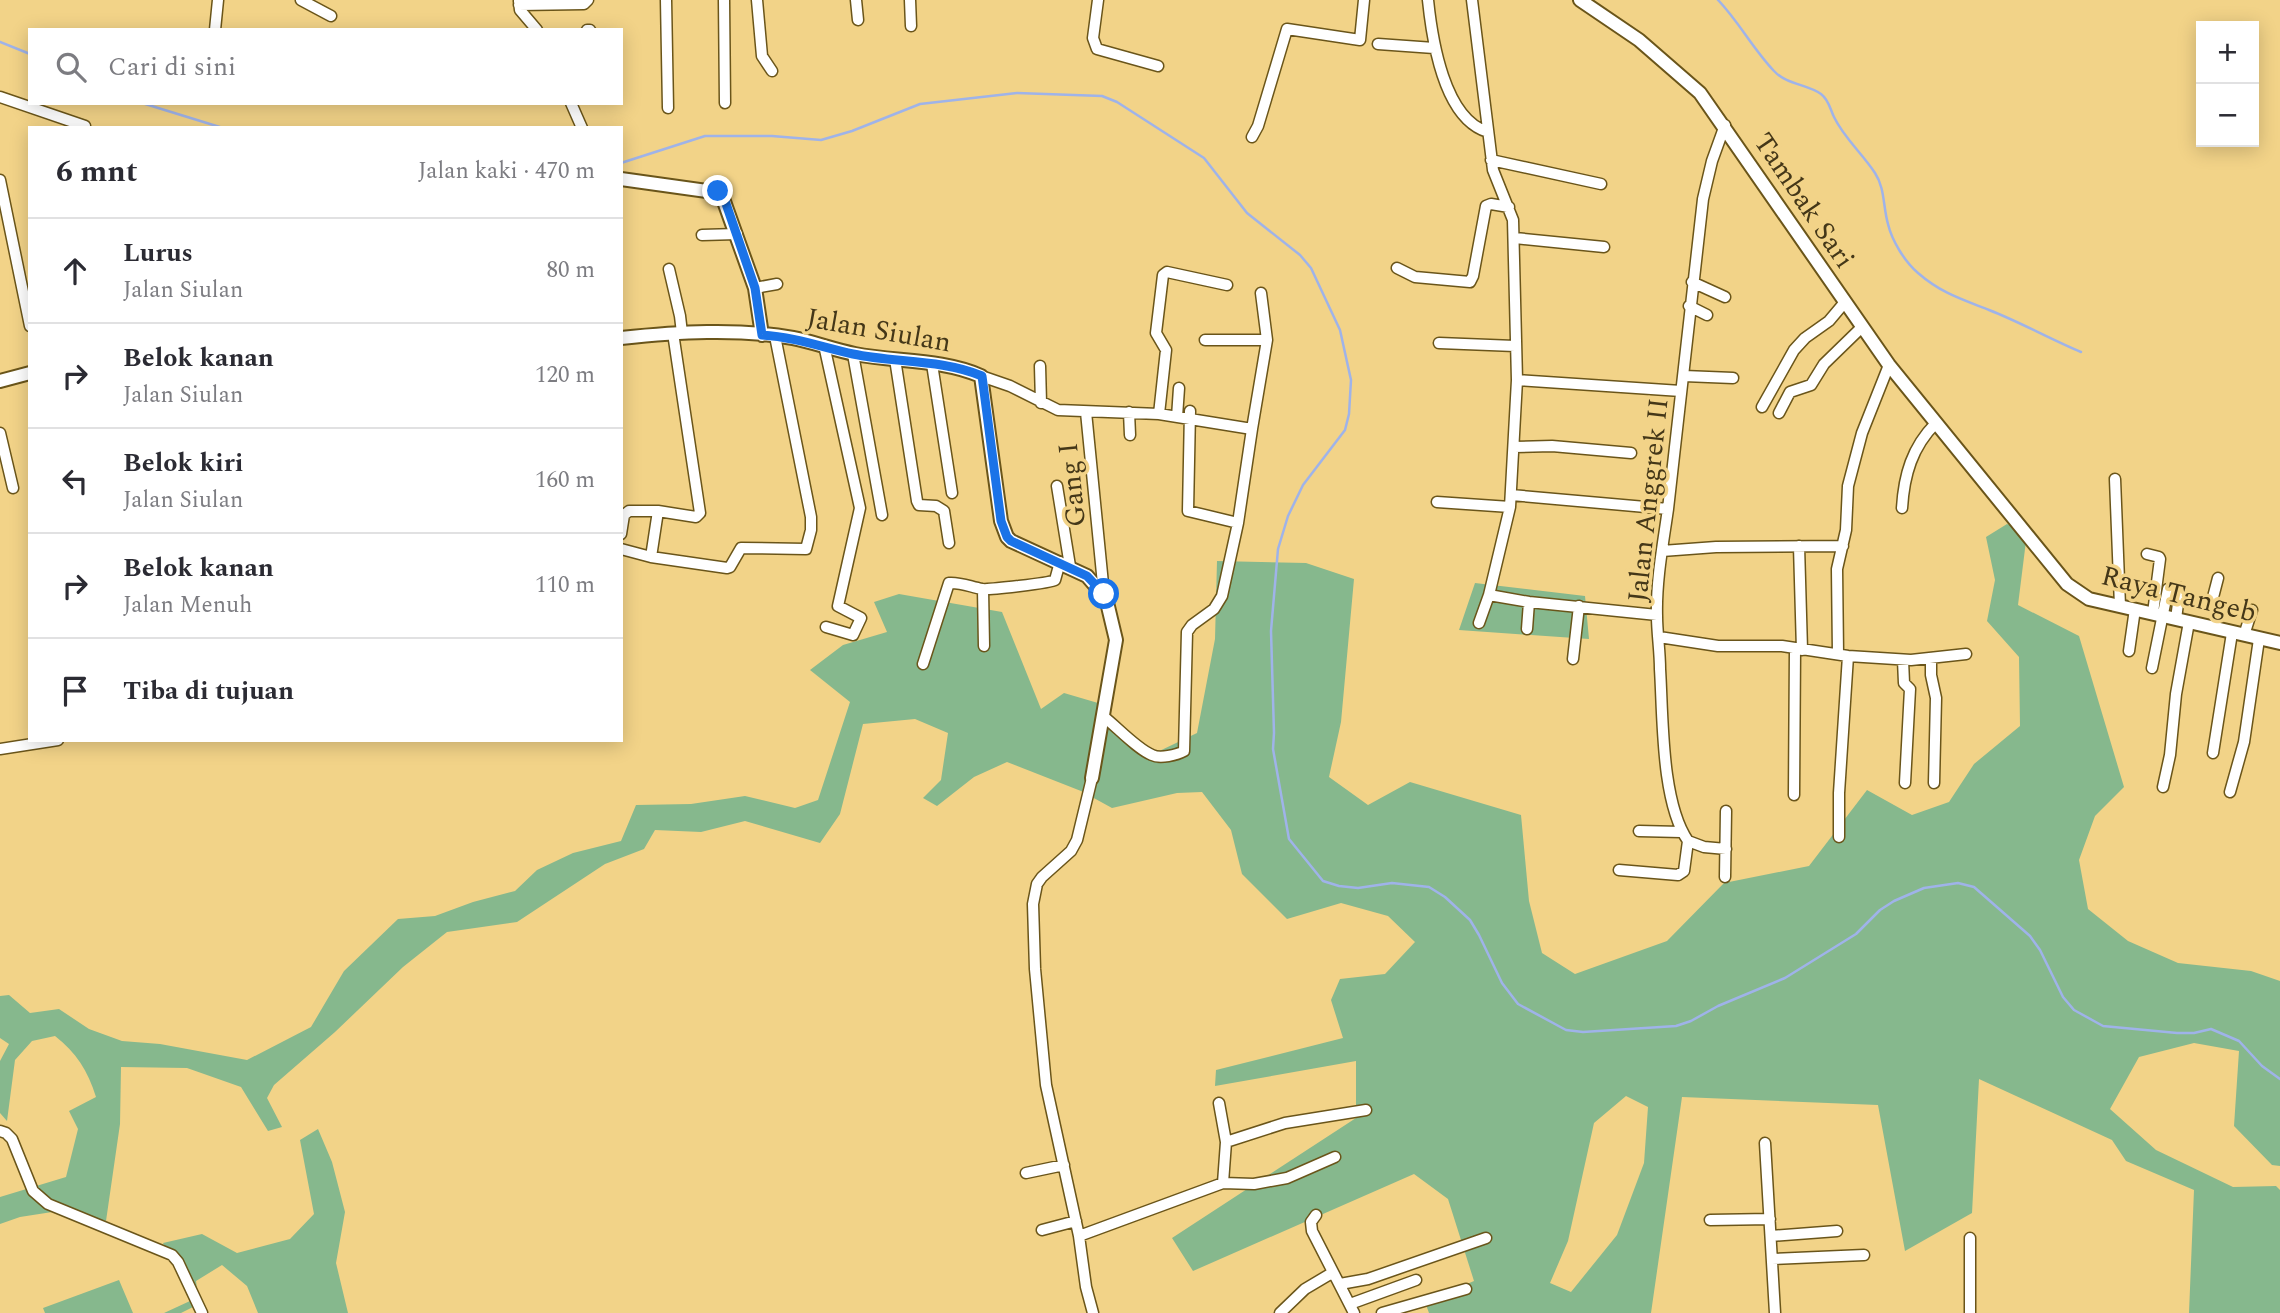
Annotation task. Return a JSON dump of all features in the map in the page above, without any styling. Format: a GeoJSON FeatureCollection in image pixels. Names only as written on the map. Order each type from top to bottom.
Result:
{"type":"FeatureCollection","features":[{"type":"Feature","properties":{"kind":"street"},"geometry":{"type":"LineString","coordinates":[[215,28],[218,0]]}},
{"type":"Feature","properties":{"kind":"street"},"geometry":{"type":"LineString","coordinates":[[301,0],[331,16]]}},
{"type":"Feature","properties":{"kind":"street"},"geometry":{"type":"LineString","coordinates":[[666,0],[668,108]]}},
{"type":"Feature","properties":{"kind":"street"},"geometry":{"type":"LineString","coordinates":[[724,0],[725,103]]}},
{"type":"Feature","properties":{"kind":"street"},"geometry":{"type":"LineString","coordinates":[[757,0],[761,51],[772,71]]}},
{"type":"Feature","properties":{"kind":"street"},"geometry":{"type":"LineString","coordinates":[[856,0],[858,20]]}},
{"type":"Feature","properties":{"kind":"street"},"geometry":{"type":"LineString","coordinates":[[910,0],[911,26]]}},
{"type":"Feature","properties":{"kind":"street"},"geometry":{"type":"LineString","coordinates":[[1098,0],[1093,38],[1097,49],[1158,66]]}},
{"type":"Feature","properties":{"kind":"street"},"geometry":{"type":"LineString","coordinates":[[1252,136],[1258,126],[1287,29],[1360,40],[1364,0]]}},
{"type":"Feature","properties":{"kind":"street"},"geometry":{"type":"LineString","coordinates":[[1428,0],[1434,48],[1444,78],[1458,106],[1471,123],[1479,130],[1488,132]]}},
{"type":"Feature","properties":{"kind":"street"},"geometry":{"type":"LineString","coordinates":[[1472,0],[1491,160],[1497,184],[1509,207],[1515,238],[1517,380],[1510,507],[1489,595],[1479,624]]}},
{"type":"Feature","properties":{"kind":"street","name":"Tambak Sari"},"geometry":{"type":"LineString","coordinates":[[1580,0],[1639,40],[1700,93],[1725,125],[1861,328],[1963,455]]}},
{"type":"Feature","properties":{"kind":"street"},"geometry":{"type":"LineString","coordinates":[[535,28],[520,10],[519,2],[587,2]]}},
{"type":"Feature","properties":{"kind":"street"},"geometry":{"type":"LineString","coordinates":[[1377,44],[1434,48]]}},
{"type":"Feature","properties":{"kind":"street"},"geometry":{"type":"LineString","coordinates":[[0,97],[85,126]]}},
{"type":"Feature","properties":{"kind":"street"},"geometry":{"type":"LineString","coordinates":[[572,105],[582,126]]}},
{"type":"Feature","properties":{"kind":"street","name":"Jalan Anggrek II"},"geometry":{"type":"LineString","coordinates":[[1688,841],[1681,832],[1670,793],[1663,727],[1657,615],[1662,551],[1684,376],[1689,306],[1703,200],[1712,161],[1725,125]]}},
{"type":"Feature","properties":{"kind":"street"},"geometry":{"type":"LineString","coordinates":[[1491,160],[1601,184]]}},
{"type":"Feature","properties":{"kind":"street"},"geometry":{"type":"LineString","coordinates":[[623,179],[721,193],[769,335],[811,517],[807,547],[800,550],[741,548],[727,568],[623,549]]}},
{"type":"Feature","properties":{"kind":"street"},"geometry":{"type":"LineString","coordinates":[[0,180],[28,316]]}},
{"type":"Feature","properties":{"kind":"street"},"geometry":{"type":"LineString","coordinates":[[1397,268],[1415,277],[1470,282],[1486,206],[1491,204],[1509,207]]}},
{"type":"Feature","properties":{"kind":"street"},"geometry":{"type":"LineString","coordinates":[[702,235],[737,234]]}},
{"type":"Feature","properties":{"kind":"street"},"geometry":{"type":"LineString","coordinates":[[1515,238],[1604,247]]}},
{"type":"Feature","properties":{"kind":"street"},"geometry":{"type":"LineString","coordinates":[[623,524],[625,513],[658,512],[695,517],[700,513],[677,333],[680,316],[669,269]]}},
{"type":"Feature","properties":{"kind":"street"},"geometry":{"type":"LineString","coordinates":[[1158,414],[1166,350],[1156,334],[1163,275],[1167,272],[1227,285]]}},
{"type":"Feature","properties":{"kind":"street"},"geometry":{"type":"LineString","coordinates":[[1692,282],[1725,297]]}},
{"type":"Feature","properties":{"kind":"street"},"geometry":{"type":"LineString","coordinates":[[755,288],[777,284]]}},
{"type":"Feature","properties":{"kind":"street"},"geometry":{"type":"LineString","coordinates":[[1104,717],[1150,755],[1160,757],[1184,751],[1187,632],[1214,609],[1222,596],[1238,523],[1267,340],[1261,293]]}},
{"type":"Feature","properties":{"kind":"street"},"geometry":{"type":"LineString","coordinates":[[1762,407],[1794,350],[1805,338],[1829,321],[1844,302]]}},
{"type":"Feature","properties":{"kind":"street"},"geometry":{"type":"LineString","coordinates":[[1689,306],[1707,316]]}},
{"type":"Feature","properties":{"kind":"street"},"geometry":{"type":"LineString","coordinates":[[1779,413],[1790,392],[1811,385],[1836,350],[1861,328]]}},
{"type":"Feature","properties":{"kind":"street","name":"Jalan Siulan"},"geometry":{"type":"LineString","coordinates":[[623,338],[727,331],[769,335],[824,345],[853,354],[966,370],[982,376],[1003,530],[1011,541],[1087,576],[1104,594]]}},
{"type":"Feature","properties":{"kind":"street"},"geometry":{"type":"LineString","coordinates":[[1205,340],[1267,340]]}},
{"type":"Feature","properties":{"kind":"street"},"geometry":{"type":"LineString","coordinates":[[1439,343],[1515,346]]}},
{"type":"Feature","properties":{"kind":"street"},"geometry":{"type":"LineString","coordinates":[[824,345],[860,508],[838,606],[861,618],[853,635],[826,627]]}},
{"type":"Feature","properties":{"kind":"street"},"geometry":{"type":"LineString","coordinates":[[853,354],[882,515]]}},
{"type":"Feature","properties":{"kind":"street"},"geometry":{"type":"LineString","coordinates":[[895,359],[917,501],[919,505],[936,506],[943,511],[949,542]]}},
{"type":"Feature","properties":{"kind":"street"},"geometry":{"type":"LineString","coordinates":[[932,364],[952,493]]}},
{"type":"Feature","properties":{"kind":"street"},"geometry":{"type":"LineString","coordinates":[[1839,837],[1843,655],[1837,569],[1846,530],[1848,486],[1853,464],[1861,433],[1889,365]]}},
{"type":"Feature","properties":{"kind":"street"},"geometry":{"type":"LineString","coordinates":[[1040,366],[1041,403]]}},
{"type":"Feature","properties":{"kind":"street"},"geometry":{"type":"LineString","coordinates":[[0,382],[28,374]]}},
{"type":"Feature","properties":{"kind":"street"},"geometry":{"type":"LineString","coordinates":[[982,376],[1010,386],[1058,410],[1129,412],[1177,417],[1190,415],[1252,429]]}},
{"type":"Feature","properties":{"kind":"street"},"geometry":{"type":"LineString","coordinates":[[1684,376],[1733,378]]}},
{"type":"Feature","properties":{"kind":"street"},"geometry":{"type":"LineString","coordinates":[[1517,380],[1681,391]]}},
{"type":"Feature","properties":{"kind":"street"},"geometry":{"type":"LineString","coordinates":[[1177,417],[1179,388]]}},
{"type":"Feature","properties":{"kind":"street","name":"Gang I"},"geometry":{"type":"LineString","coordinates":[[1086,412],[1104,594]]}},
{"type":"Feature","properties":{"kind":"street"},"geometry":{"type":"LineString","coordinates":[[1129,412],[1130,435]]}},
{"type":"Feature","properties":{"kind":"street"},"geometry":{"type":"LineString","coordinates":[[1190,415],[1188,511],[1238,523]]}},
{"type":"Feature","properties":{"kind":"street"},"geometry":{"type":"LineString","coordinates":[[1902,509],[1905,479],[1914,452],[1936,423]]}},
{"type":"Feature","properties":{"kind":"street"},"geometry":{"type":"LineString","coordinates":[[0,433],[13,488]]}},
{"type":"Feature","properties":{"kind":"street"},"geometry":{"type":"LineString","coordinates":[[1514,447],[1552,446],[1631,453]]}},
{"type":"Feature","properties":{"kind":"street","name":"Raya Tangeb"},"geometry":{"type":"LineString","coordinates":[[1963,455],[2067,584],[2089,598],[2280,643]]}},
{"type":"Feature","properties":{"kind":"street"},"geometry":{"type":"LineString","coordinates":[[2115,479],[2120,606]]}},
{"type":"Feature","properties":{"kind":"street"},"geometry":{"type":"LineString","coordinates":[[923,664],[947,584],[954,582],[984,589],[1053,582],[1065,564],[1057,486]]}},
{"type":"Feature","properties":{"kind":"street"},"geometry":{"type":"LineString","coordinates":[[1511,495],[1668,509]]}},
{"type":"Feature","properties":{"kind":"street"},"geometry":{"type":"LineString","coordinates":[[1437,502],[1510,507]]}},
{"type":"Feature","properties":{"kind":"street"},"geometry":{"type":"LineString","coordinates":[[651,556],[658,512]]}},
{"type":"Feature","properties":{"kind":"street"},"geometry":{"type":"LineString","coordinates":[[1794,795],[1798,546]]}},
{"type":"Feature","properties":{"kind":"street"},"geometry":{"type":"LineString","coordinates":[[1662,551],[1843,546]]}},
{"type":"Feature","properties":{"kind":"street"},"geometry":{"type":"LineString","coordinates":[[2147,554],[2160,559],[2164,616]]}},
{"type":"Feature","properties":{"kind":"street"},"geometry":{"type":"LineString","coordinates":[[2211,605],[2218,578]]}},
{"type":"Feature","properties":{"kind":"street"},"geometry":{"type":"LineString","coordinates":[[2164,616],[2180,588]]}},
{"type":"Feature","properties":{"kind":"street"},"geometry":{"type":"LineString","coordinates":[[984,589],[984,646]]}},
{"type":"Feature","properties":{"kind":"street"},"geometry":{"type":"LineString","coordinates":[[2151,668],[2168,589]]}},
{"type":"Feature","properties":{"kind":"street"},"geometry":{"type":"LineString","coordinates":[[1093,1313],[1046,1085],[1035,969],[1033,904],[1034,892],[1042,877],[1071,851],[1088,799],[1116,640],[1104,594]]}},
{"type":"Feature","properties":{"kind":"street"},"geometry":{"type":"LineString","coordinates":[[1489,595],[1529,602],[1657,615]]}},
{"type":"Feature","properties":{"kind":"street"},"geometry":{"type":"LineString","coordinates":[[1527,629],[1529,602]]}},
{"type":"Feature","properties":{"kind":"street"},"geometry":{"type":"LineString","coordinates":[[1573,659],[1579,606]]}},
{"type":"Feature","properties":{"kind":"street"},"geometry":{"type":"LineString","coordinates":[[2129,651],[2135,609]]}},
{"type":"Feature","properties":{"kind":"street"},"geometry":{"type":"LineString","coordinates":[[2246,629],[2252,610]]}},
{"type":"Feature","properties":{"kind":"street"},"geometry":{"type":"LineString","coordinates":[[2163,787],[2189,622]]}},
{"type":"Feature","properties":{"kind":"street"},"geometry":{"type":"LineString","coordinates":[[2213,753],[2232,633]]}},
{"type":"Feature","properties":{"kind":"street"},"geometry":{"type":"LineString","coordinates":[[1659,637],[1718,646],[1782,646],[1798,650],[1903,660],[1966,654]]}},
{"type":"Feature","properties":{"kind":"street"},"geometry":{"type":"LineString","coordinates":[[2230,792],[2244,742],[2259,639]]}},
{"type":"Feature","properties":{"kind":"street"},"geometry":{"type":"LineString","coordinates":[[1931,659],[1936,698],[1934,783]]}},
{"type":"Feature","properties":{"kind":"street"},"geometry":{"type":"LineString","coordinates":[[1903,660],[1904,681],[1910,689],[1905,783]]}},
{"type":"Feature","properties":{"kind":"street"},"geometry":{"type":"LineString","coordinates":[[0,749],[45,742]]}},
{"type":"Feature","properties":{"kind":"street"},"geometry":{"type":"LineString","coordinates":[[1725,877],[1726,811]]}},
{"type":"Feature","properties":{"kind":"street"},"geometry":{"type":"LineString","coordinates":[[1639,831],[1681,832]]}},
{"type":"Feature","properties":{"kind":"street"},"geometry":{"type":"LineString","coordinates":[[1619,870],[1678,875],[1684,871],[1688,841],[1704,847],[1726,849]]}},
{"type":"Feature","properties":{"kind":"street"},"geometry":{"type":"LineString","coordinates":[[1219,1102],[1226,1142],[1223,1183]]}},
{"type":"Feature","properties":{"kind":"street"},"geometry":{"type":"LineString","coordinates":[[1226,1142],[1285,1123],[1366,1110]]}},
{"type":"Feature","properties":{"kind":"street"},"geometry":{"type":"LineString","coordinates":[[0,1131],[12,1139],[33,1191],[48,1204],[172,1255],[178,1262],[202,1313]]}},
{"type":"Feature","properties":{"kind":"street"},"geometry":{"type":"LineString","coordinates":[[1765,1143],[1775,1313]]}},
{"type":"Feature","properties":{"kind":"street"},"geometry":{"type":"LineString","coordinates":[[1079,1236],[1223,1183],[1254,1184],[1287,1178],[1335,1157]]}},
{"type":"Feature","properties":{"kind":"street"},"geometry":{"type":"LineString","coordinates":[[1026,1173],[1064,1165]]}},
{"type":"Feature","properties":{"kind":"street"},"geometry":{"type":"LineString","coordinates":[[1316,1215],[1311,1222],[1312,1231],[1352,1308],[1416,1280]]}},
{"type":"Feature","properties":{"kind":"street"},"geometry":{"type":"LineString","coordinates":[[1710,1220],[1770,1219]]}},
{"type":"Feature","properties":{"kind":"street"},"geometry":{"type":"LineString","coordinates":[[1042,1230],[1076,1221]]}},
{"type":"Feature","properties":{"kind":"street"},"geometry":{"type":"LineString","coordinates":[[1770,1236],[1837,1231]]}},
{"type":"Feature","properties":{"kind":"street"},"geometry":{"type":"LineString","coordinates":[[1340,1284],[1368,1279],[1486,1238]]}},
{"type":"Feature","properties":{"kind":"street"},"geometry":{"type":"LineString","coordinates":[[1970,1238],[1970,1313]]}},
{"type":"Feature","properties":{"kind":"street"},"geometry":{"type":"LineString","coordinates":[[1772,1259],[1864,1255]]}},
{"type":"Feature","properties":{"kind":"street"},"geometry":{"type":"LineString","coordinates":[[1280,1313],[1305,1289],[1332,1273]]}},
{"type":"Feature","properties":{"kind":"street"},"geometry":{"type":"LineString","coordinates":[[1382,1313],[1466,1289]]}},
{"type":"Feature","properties":{"kind":"green space"},"geometry":{"type":"Polygon","coordinates":[[[2007,524],[2027,533],[2018,605],[2079,636],[2124,787],[2095,816],[2079,860],[2088,909],[2128,941],[2178,963],[2251,971],[2280,981],[2280,1166],[2272,1165],[2234,1126],[2239,1051],[2194,1043],[2139,1057],[2110,1109],[2156,1150],[2233,1187],[2276,1186],[2280,1190],[2280,1313],[2189,1313],[2194,1190],[2126,1161],[2112,1140],[1979,1079],[1972,1213],[1905,1251],[1878,1105],[1682,1097],[1651,1313],[1429,1313],[1425,1302],[1474,1281],[1448,1199],[1414,1174],[1193,1271],[1172,1238],[1356,1118],[1356,1061],[1215,1086],[1216,1070],[1343,1038],[1331,1000],[1340,979],[1385,974],[1415,942],[1388,916],[1341,903],[1287,919],[1242,874],[1231,830],[1202,792],[1177,793],[1112,808],[1081,791],[1007,762],[974,777],[937,806],[923,798],[941,780],[948,733],[915,719],[863,724],[840,814],[820,843],[745,821],[701,832],[655,830],[644,849],[605,864],[517,922],[447,932],[403,967],[274,1085],[267,1098],[282,1127],[268,1131],[241,1087],[187,1068],[121,1067],[120,1124],[106,1221],[65,1210],[20,1217],[0,1224],[0,1197],[66,1177],[78,1129],[69,1111],[96,1097],[80,1063],[62,1042],[55,1036],[32,1041],[15,1060],[7,1121],[0,1113],[0,1061],[9,1044],[0,1038],[0,996],[9,995],[30,1013],[59,1009],[89,1029],[122,1041],[160,1044],[247,1060],[311,1027],[344,971],[398,919],[435,916],[515,891],[537,870],[573,853],[621,841],[636,805],[691,804],[745,796],[795,808],[818,800],[850,702],[810,670],[843,645],[887,632],[874,602],[899,594],[1002,612],[1041,709],[1064,693],[1098,703],[1151,755],[1197,733],[1215,639],[1217,561],[1306,563],[1354,579],[1341,722],[1329,777],[1368,805],[1410,782],[1521,815],[1529,901],[1542,953],[1575,974],[1667,941],[1724,883],[1809,866],[1867,790],[1912,815],[1949,802],[1974,764],[2020,726],[2019,657],[1987,621],[1995,580],[1986,537],[2007,524]],[[1626,1096],[1594,1123],[1568,1241],[1550,1283],[1571,1292],[1617,1235],[1644,1163],[1648,1107],[1626,1096]]]}},
{"type":"Feature","properties":{"kind":"green space"},"geometry":{"type":"Polygon","coordinates":[[[1475,583],[1585,596],[1589,639],[1459,630],[1475,583]]]}},
{"type":"Feature","properties":{"kind":"green space"},"geometry":{"type":"Polygon","coordinates":[[[318,1129],[332,1162],[345,1212],[336,1263],[348,1313],[258,1313],[247,1286],[222,1265],[196,1281],[199,1304],[181,1313],[164,1313],[190,1301],[163,1243],[202,1234],[237,1253],[290,1239],[314,1214],[300,1140],[318,1129]]]}},
{"type":"Feature","properties":{"kind":"green space"},"geometry":{"type":"Polygon","coordinates":[[[119,1280],[133,1313],[45,1313],[43,1308],[119,1280]]]}},
{"type":"Feature","properties":{"kind":"waterway"},"geometry":{"type":"LineString","coordinates":[[1718,0],[1779,76],[1815,91],[1826,99],[1843,132],[1878,179],[1890,231],[1913,268],[1935,286],[1952,295],[2081,352]]}},
{"type":"Feature","properties":{"kind":"waterway"},"geometry":{"type":"LineString","coordinates":[[0,42],[28,53]]}},
{"type":"Feature","properties":{"kind":"waterway"},"geometry":{"type":"LineString","coordinates":[[623,162],[705,136],[772,136],[821,140],[852,131],[920,104],[1017,93],[1102,96],[1117,102],[1204,158],[1247,213],[1300,255],[1311,268],[1340,330],[1351,380],[1345,430],[1303,485],[1288,516],[1278,549],[1271,631],[1273,749],[1289,839],[1323,881],[1358,888],[1392,883],[1429,887],[1445,897],[1470,920],[1502,983],[1518,1004],[1566,1030],[1583,1032],[1676,1026],[1785,978],[1856,934],[1880,910],[1894,901],[1924,888],[1958,883],[1974,887],[2030,936],[2040,950],[2063,997],[2074,1010],[2103,1026],[2177,1033],[2211,1029],[2239,1041],[2262,1066],[2280,1079]]}},
{"type":"Feature","properties":{"kind":"waterway"},"geometry":{"type":"LineString","coordinates":[[148,105],[217,126]]}},
{"type":"Feature","properties":{"kind":"route"},"geometry":{"type":"LineString","coordinates":[[718,191],[723,195],[755,288],[762,335],[805,341],[853,354],[954,367],[982,376],[1003,530],[1011,541],[1087,576],[1104,594]]}}]}
